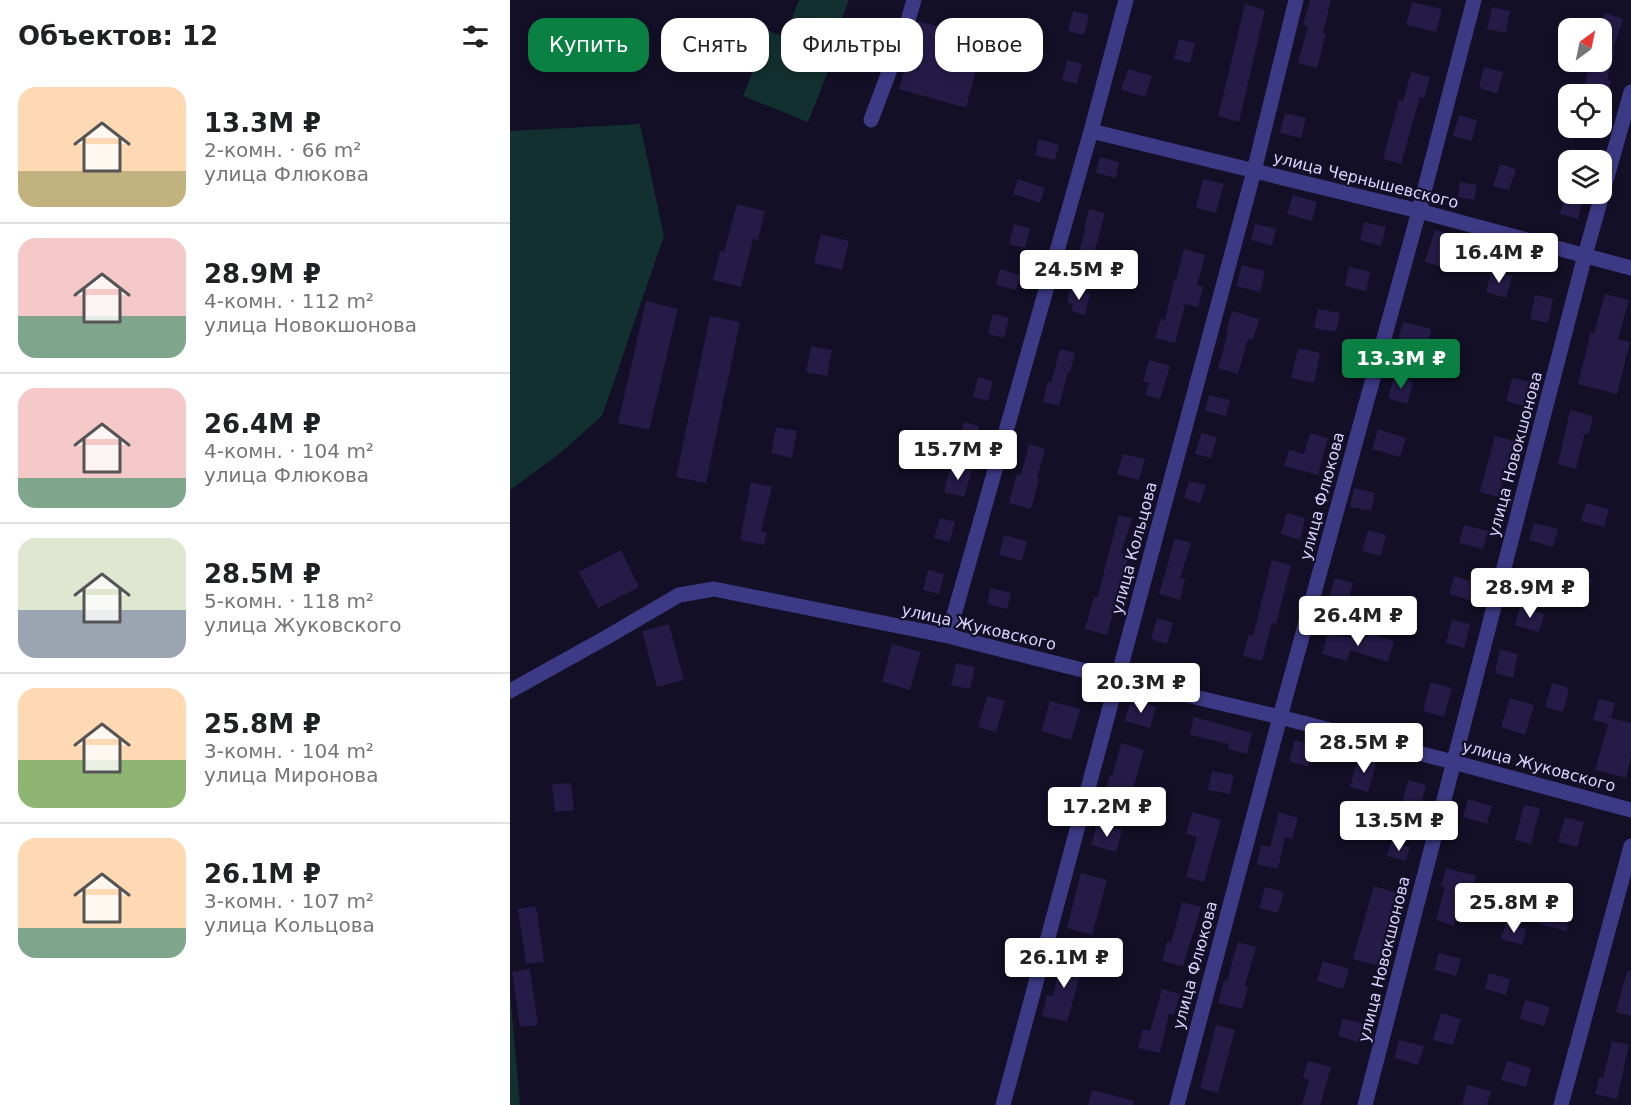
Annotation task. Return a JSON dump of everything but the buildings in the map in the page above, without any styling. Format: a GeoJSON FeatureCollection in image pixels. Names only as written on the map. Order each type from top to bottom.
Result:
{"type":"FeatureCollection","features":[{"type":"Feature","properties":{"kind":"street"},"geometry":{"type":"LineString","coordinates":[[871,120],[914,0]]}},
{"type":"Feature","properties":{"kind":"street"},"geometry":{"type":"LineString","coordinates":[[948,636],[1126,0]]}},
{"type":"Feature","properties":{"kind":"street","name":"улица Кольцова"},"geometry":{"type":"LineString","coordinates":[[1003,1105],[1254,171],[1296,0]]}},
{"type":"Feature","properties":{"kind":"street","name":"улица Флюкова"},"geometry":{"type":"LineString","coordinates":[[1177,1105],[1474,0]]}},
{"type":"Feature","properties":{"kind":"street","name":"улица Новокшонова"},"geometry":{"type":"LineString","coordinates":[[1365,1105],[1585,255],[1631,92]]}},
{"type":"Feature","properties":{"kind":"street","name":"улица Чернышевского"},"geometry":{"type":"LineString","coordinates":[[1091,131],[1419,211],[1631,268]]}},
{"type":"Feature","properties":{"kind":"street","name":"улица Жуковского"},"geometry":{"type":"LineString","coordinates":[[510,691],[680,595],[714,590],[948,636],[1280,717],[1631,810]]}},
{"type":"Feature","properties":{"kind":"street"},"geometry":{"type":"LineString","coordinates":[[1561,1105],[1631,846]]}},
{"type":"Feature","properties":{"kind":"green space"},"geometry":{"type":"Polygon","coordinates":[[[799,0],[849,0],[842,18],[792,18],[799,0]]]}},
{"type":"Feature","properties":{"kind":"green space"},"geometry":{"type":"Polygon","coordinates":[[[769,31],[781,36],[781,72],[828,72],[808,122],[743,96],[753,72],[769,72],[769,31]]]}},
{"type":"Feature","properties":{"kind":"green space"},"geometry":{"type":"Polygon","coordinates":[[[640,124],[664,236],[602,416],[558,455],[510,490],[510,131],[640,124]]]}},
{"type":"Feature","properties":{"kind":"green space"},"geometry":{"type":"Polygon","coordinates":[[[510,992],[520,1105],[510,1105],[510,992]]]}}]}
